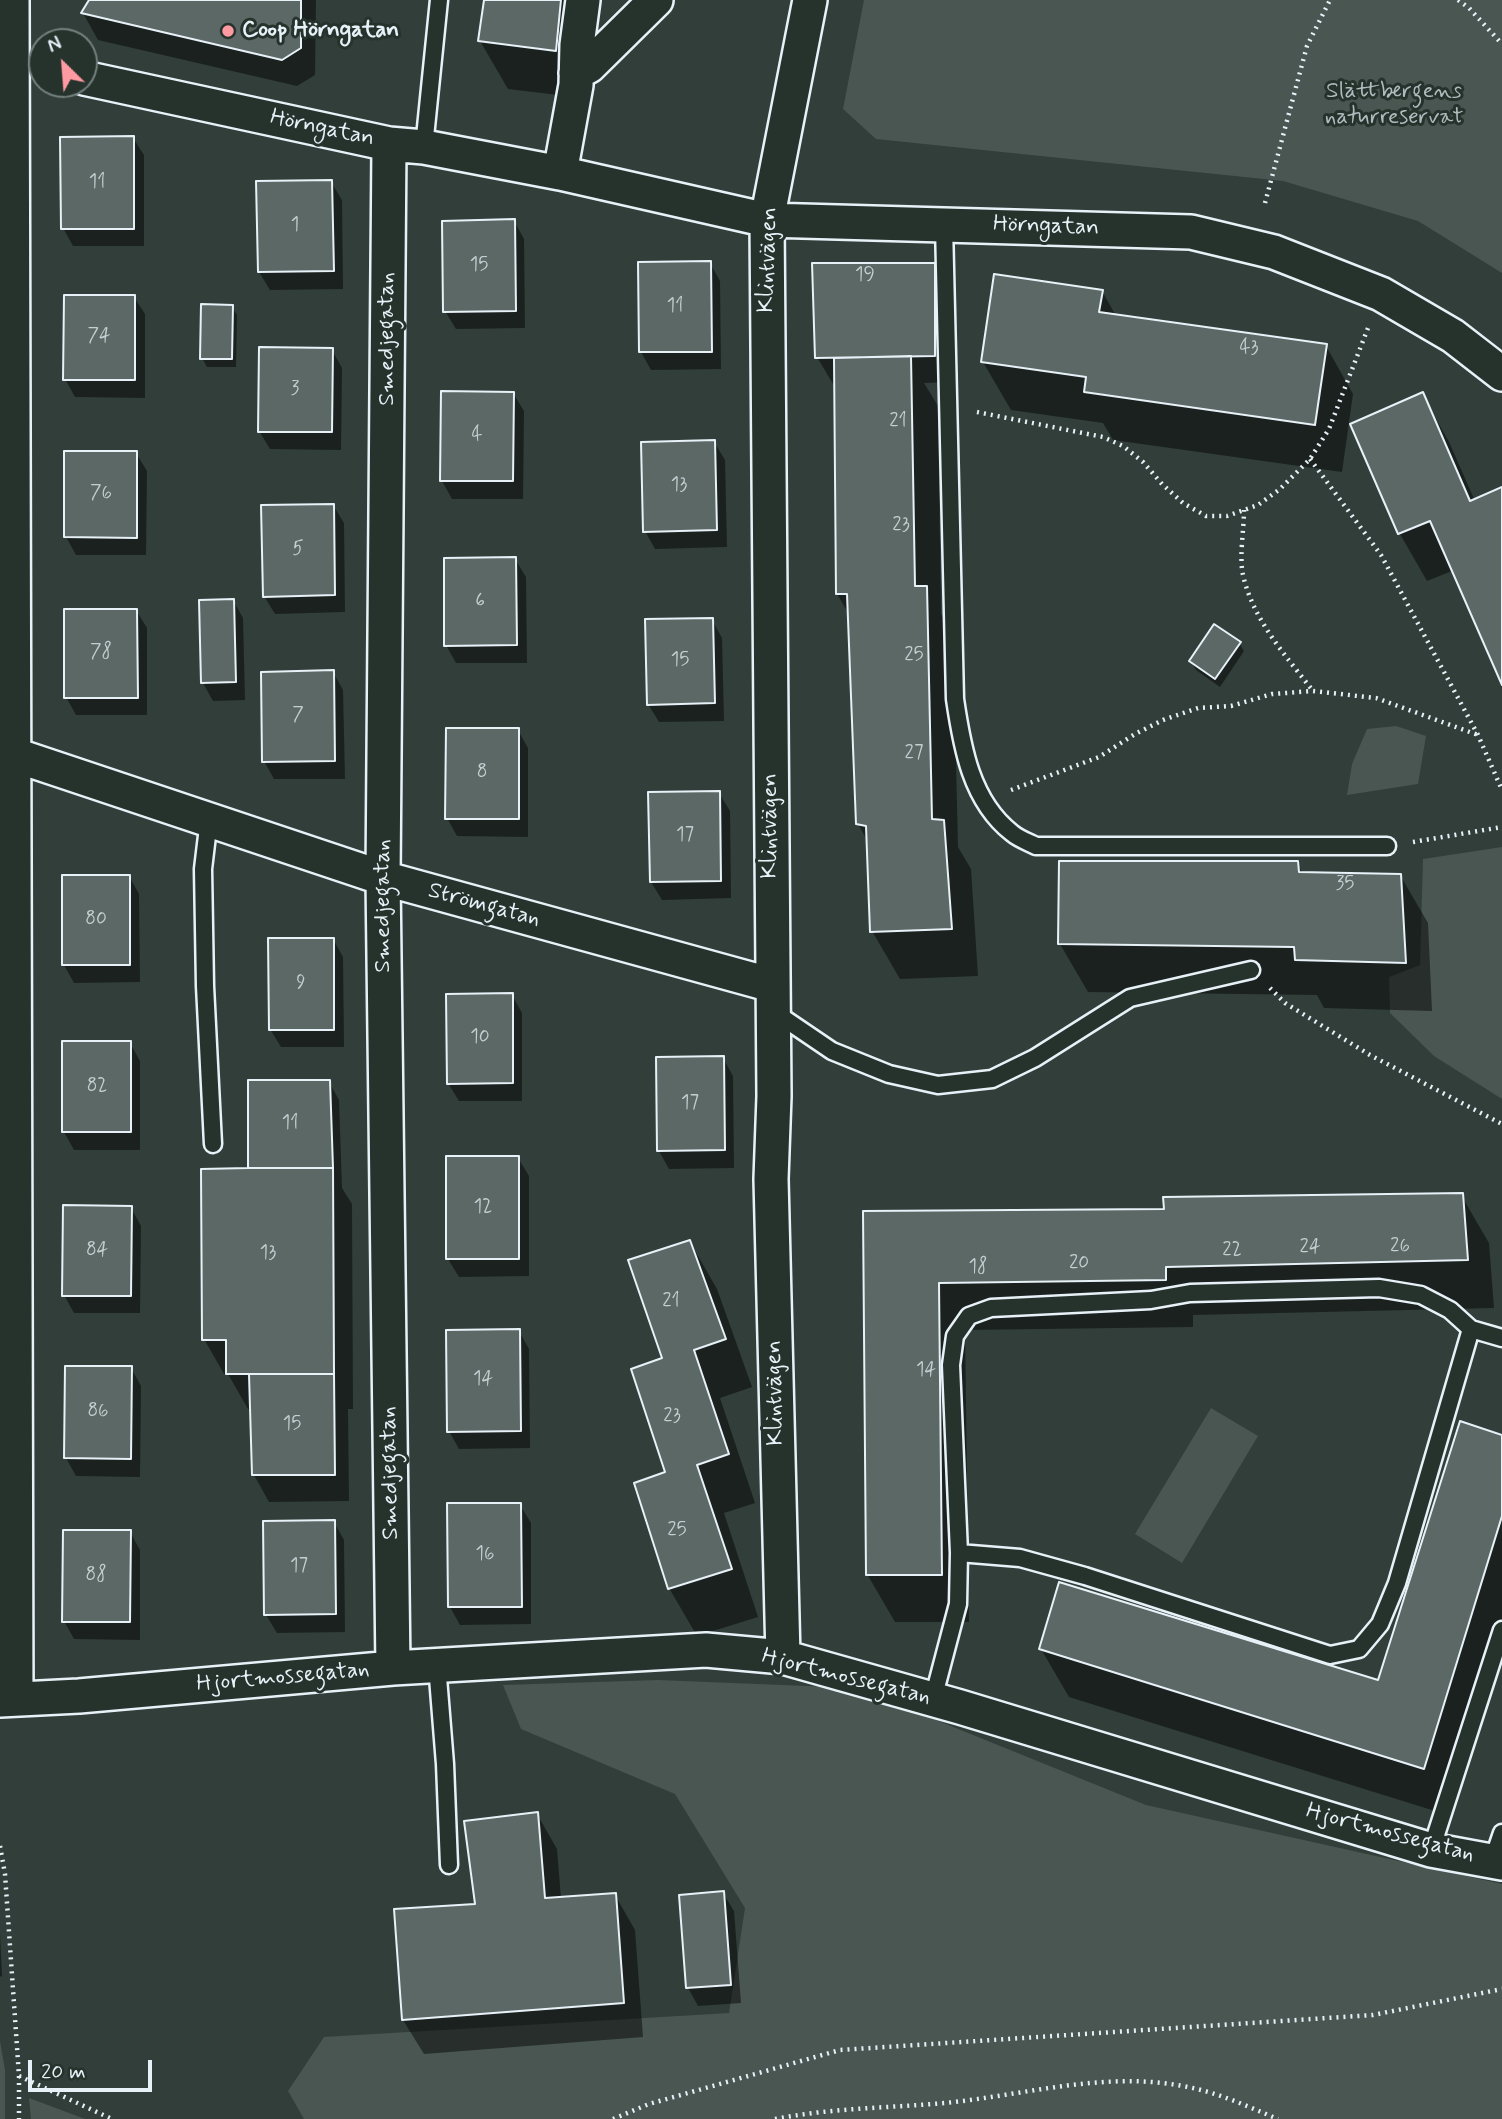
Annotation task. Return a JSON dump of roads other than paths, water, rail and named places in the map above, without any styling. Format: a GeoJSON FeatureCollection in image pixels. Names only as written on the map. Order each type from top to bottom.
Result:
{"type":"FeatureCollection","features":[{"type":"Feature","properties":{"kind":"street"},"geometry":{"type":"LineString","coordinates":[[8,1699],[8,752],[18,65],[11,18],[12,0]]}},
{"type":"Feature","properties":{"kind":"street"},"geometry":{"type":"LineString","coordinates":[[560,173],[576,85],[583,0]]}},
{"type":"Feature","properties":{"kind":"street"},"geometry":{"type":"LineString","coordinates":[[576,73],[589,66],[656,0]]}},
{"type":"Feature","properties":{"kind":"street","name":"Klintvägen"},"geometry":{"type":"LineString","coordinates":[[783,1657],[771,1179],[774,1096],[767,220],[810,0]]}},
{"type":"Feature","properties":{"kind":"street","name":"Hörngatan"},"geometry":{"type":"LineString","coordinates":[[98,81],[389,144],[424,147],[560,173],[767,220],[1191,232],[1274,252],[1381,294],[1453,336],[1502,374]]}},
{"type":"Feature","properties":{"kind":"street","name":"Smedjegatan"},"geometry":{"type":"LineString","coordinates":[[389,144],[383,878],[393,1668]]}},
{"type":"Feature","properties":{"kind":"street","name":"Strömgatan"},"geometry":{"type":"LineString","coordinates":[[8,752],[383,878],[772,998]]}},
{"type":"Feature","properties":{"kind":"street","name":"Hjortmossegatan"},"geometry":{"type":"LineString","coordinates":[[8,1699],[79,1696],[393,1668],[706,1650],[783,1657],[933,1699],[1431,1850],[1499,1853]]}},
{"type":"Feature","properties":{"kind":"lane"},"geometry":{"type":"LineString","coordinates":[[424,147],[439,0]]}},
{"type":"Feature","properties":{"kind":"lane"},"geometry":{"type":"LineString","coordinates":[[944,225],[955,699],[962,747],[973,779],[989,809],[1012,834],[1036,846],[1387,846]]}},
{"type":"Feature","properties":{"kind":"lane"},"geometry":{"type":"LineString","coordinates":[[209,819],[203,869],[205,986],[213,1144]]}},
{"type":"Feature","properties":{"kind":"lane"},"geometry":{"type":"LineString","coordinates":[[772,998],[832,1051],[889,1074],[938,1085],[992,1079],[1035,1058],[1130,998],[1251,970]]}},
{"type":"Feature","properties":{"kind":"lane"},"geometry":{"type":"LineString","coordinates":[[933,1699],[958,1604],[959,1553],[951,1365],[955,1336],[969,1316],[990,1308],[1151,1300],[1190,1293],[1379,1288],[1421,1295],[1450,1310],[1471,1329],[1502,1338]]}},
{"type":"Feature","properties":{"kind":"lane"},"geometry":{"type":"LineString","coordinates":[[959,1553],[1020,1558],[1085,1576],[1330,1655],[1359,1649],[1380,1624],[1397,1583],[1471,1329]]}},
{"type":"Feature","properties":{"kind":"lane"},"geometry":{"type":"LineString","coordinates":[[1431,1850],[1502,1630]]}},
{"type":"Feature","properties":{"kind":"lane"},"geometry":{"type":"LineString","coordinates":[[438,1665],[449,1865]]}},
{"type":"Feature","properties":{"kind":"place","name":"Coop Hörngatan"},"geometry":{"type":"Point","coordinates":[228,31]}},
{"type":"Feature","properties":{"kind":"park label","name":"Slättbergens naturreservat"},"geometry":{"type":"Point","coordinates":[1394,105]}}]}
